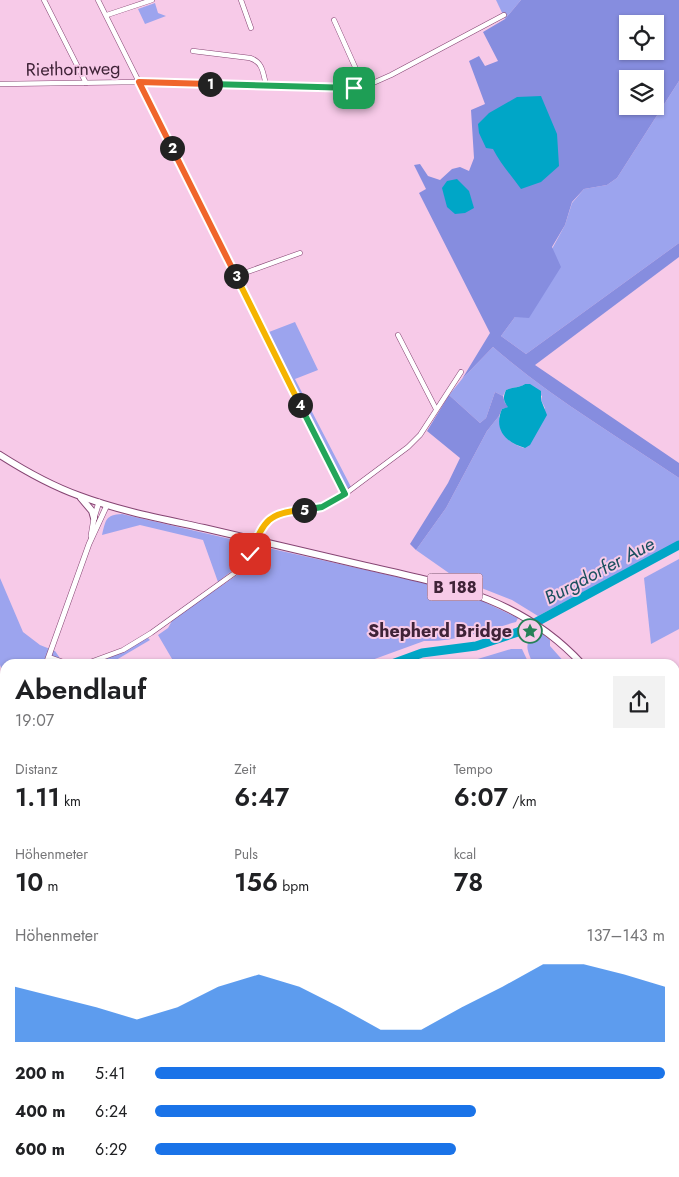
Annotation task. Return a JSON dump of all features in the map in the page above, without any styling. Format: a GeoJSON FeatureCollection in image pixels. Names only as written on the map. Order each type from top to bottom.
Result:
{"type":"FeatureCollection","features":[{"type":"Feature","properties":{"kind":"main road","name":"B 188"},"geometry":{"type":"LineString","coordinates":[[0,455],[45,482],[80,497],[429,580],[478,594],[526,617],[549,633],[577,659]]}},
{"type":"Feature","properties":{"kind":"main road"},"geometry":{"type":"LineString","coordinates":[[80,497],[92,511],[94,518]]}},
{"type":"Feature","properties":{"kind":"street"},"geometry":{"type":"LineString","coordinates":[[44,0],[86,83]]}},
{"type":"Feature","properties":{"kind":"street"},"geometry":{"type":"LineString","coordinates":[[98,0],[345,494]]}},
{"type":"Feature","properties":{"kind":"street"},"geometry":{"type":"LineString","coordinates":[[106,15],[152,0]]}},
{"type":"Feature","properties":{"kind":"street"},"geometry":{"type":"LineString","coordinates":[[241,0],[251,28]]}},
{"type":"Feature","properties":{"kind":"street","name":"Riethornweg"},"geometry":{"type":"LineString","coordinates":[[0,84],[139,82],[364,86],[391,74],[504,15]]}},
{"type":"Feature","properties":{"kind":"street"},"geometry":{"type":"LineString","coordinates":[[334,20],[364,86]]}},
{"type":"Feature","properties":{"kind":"street"},"geometry":{"type":"LineString","coordinates":[[193,51],[257,60],[262,68],[266,85]]}},
{"type":"Feature","properties":{"kind":"street"},"geometry":{"type":"LineString","coordinates":[[236,276],[300,252]]}},
{"type":"Feature","properties":{"kind":"street"},"geometry":{"type":"LineString","coordinates":[[398,335],[436,409]]}},
{"type":"Feature","properties":{"kind":"street"},"geometry":{"type":"LineString","coordinates":[[98,659],[123,650],[151,633],[236,572],[244,565],[262,528],[270,519],[280,513],[322,507],[345,494],[408,447],[420,435],[461,372]]}},
{"type":"Feature","properties":{"kind":"street"},"geometry":{"type":"LineString","coordinates":[[89,544],[99,502]]}},
{"type":"Feature","properties":{"kind":"street"},"geometry":{"type":"LineString","coordinates":[[55,659],[49,657],[89,544],[107,504]]}},
{"type":"Feature","properties":{"kind":"shaded area"},"geometry":{"type":"Polygon","coordinates":[[[496,0],[521,0],[505,19],[496,0]]]}},
{"type":"Feature","properties":{"kind":"shaded area"},"geometry":{"type":"Polygon","coordinates":[[[521,0],[679,0],[679,81],[664,104],[664,70],[619,70],[619,115],[657,115],[617,178],[607,185],[584,189],[572,202],[565,225],[552,247],[561,267],[529,318],[515,317],[501,336],[526,354],[679,243],[679,257],[535,365],[679,463],[679,478],[560,399],[493,347],[462,379],[490,333],[419,193],[426,189],[414,165],[420,164],[428,176],[440,180],[452,169],[460,167],[469,171],[474,158],[471,110],[485,104],[469,61],[479,56],[485,66],[498,61],[483,32],[505,19],[521,0]]]}},
{"type":"Feature","properties":{"kind":"shaded area"},"geometry":{"type":"Polygon","coordinates":[[[155,3],[158,13],[166,16],[145,24],[138,9],[155,3]]]}},
{"type":"Feature","properties":{"kind":"shaded area"},"geometry":{"type":"Polygon","coordinates":[[[679,81],[679,243],[526,354],[501,336],[515,317],[565,225],[572,203],[584,189],[607,185],[617,178],[657,115],[664,115],[664,104],[679,81]]]}},
{"type":"Feature","properties":{"kind":"shaded area"},"geometry":{"type":"Polygon","coordinates":[[[541,96],[557,134],[559,166],[541,182],[521,189],[493,149],[486,148],[479,133],[478,124],[489,113],[517,97],[541,96]]]}},
{"type":"Feature","properties":{"kind":"shaded area"},"geometry":{"type":"Polygon","coordinates":[[[457,179],[469,191],[474,208],[465,213],[455,214],[447,207],[442,188],[447,181],[457,179]]]}},
{"type":"Feature","properties":{"kind":"shaded area"},"geometry":{"type":"Polygon","coordinates":[[[295,322],[318,370],[295,379],[351,487],[347,489],[342,486],[268,335],[269,332],[295,322]]]}},
{"type":"Feature","properties":{"kind":"shaded area"},"geometry":{"type":"Polygon","coordinates":[[[493,347],[560,399],[679,478],[679,541],[538,616],[512,600],[456,578],[416,550],[446,508],[487,431],[499,416],[501,428],[506,437],[524,448],[545,408],[541,400],[542,396],[525,384],[506,390],[503,396],[495,392],[486,418],[480,423],[449,395],[493,347]]]}},
{"type":"Feature","properties":{"kind":"shaded area"},"geometry":{"type":"Polygon","coordinates":[[[530,384],[541,391],[541,400],[547,415],[530,445],[525,448],[507,439],[500,429],[499,423],[502,409],[508,407],[504,399],[506,390],[530,384]]]}},
{"type":"Feature","properties":{"kind":"shaded area"},"geometry":{"type":"Polygon","coordinates":[[[495,392],[503,396],[505,403],[509,407],[502,409],[487,431],[446,508],[416,550],[410,544],[448,483],[460,458],[427,431],[449,395],[480,423],[486,418],[495,392]]]}},
{"type":"Feature","properties":{"kind":"shaded area"},"geometry":{"type":"Polygon","coordinates":[[[122,514],[252,544],[239,565],[218,582],[203,540],[140,525],[102,535],[107,519],[122,514]]]}},
{"type":"Feature","properties":{"kind":"shaded area"},"geometry":{"type":"Polygon","coordinates":[[[259,546],[451,589],[476,598],[518,618],[516,622],[471,635],[447,640],[424,641],[375,659],[172,659],[158,635],[168,628],[173,619],[250,565],[259,546]]]}},
{"type":"Feature","properties":{"kind":"shaded area"},"geometry":{"type":"Polygon","coordinates":[[[679,559],[679,629],[651,644],[644,578],[679,559]]]}},
{"type":"Feature","properties":{"kind":"shaded area"},"geometry":{"type":"Polygon","coordinates":[[[0,578],[23,632],[40,645],[55,651],[61,659],[0,659],[0,578]]]}},
{"type":"Feature","properties":{"kind":"shaded area"},"geometry":{"type":"Polygon","coordinates":[[[540,632],[550,640],[550,646],[562,659],[531,659],[528,642],[540,632]]]}},
{"type":"Feature","properties":{"kind":"shaded area"},"geometry":{"type":"Polygon","coordinates":[[[147,637],[150,640],[118,659],[101,659],[147,637]]]}},
{"type":"Feature","properties":{"kind":"shaded area"},"geometry":{"type":"Polygon","coordinates":[[[511,649],[522,649],[527,659],[478,659],[511,649]]]}},
{"type":"Feature","properties":{"kind":"waterway","name":"Burgdorfer Aue"},"geometry":{"type":"LineString","coordinates":[[406,659],[422,653],[476,646],[518,632],[679,545]]}},
{"type":"Feature","properties":{"kind":"place","name":"Shepherd Bridge"},"geometry":{"type":"Point","coordinates":[530,631]}},
{"type":"Feature","properties":{"kind":"route"},"geometry":{"type":"LineString","coordinates":[[250,554],[262,528],[270,519],[280,513],[291,510],[322,507],[345,494],[139,82],[354,88]]}}]}
